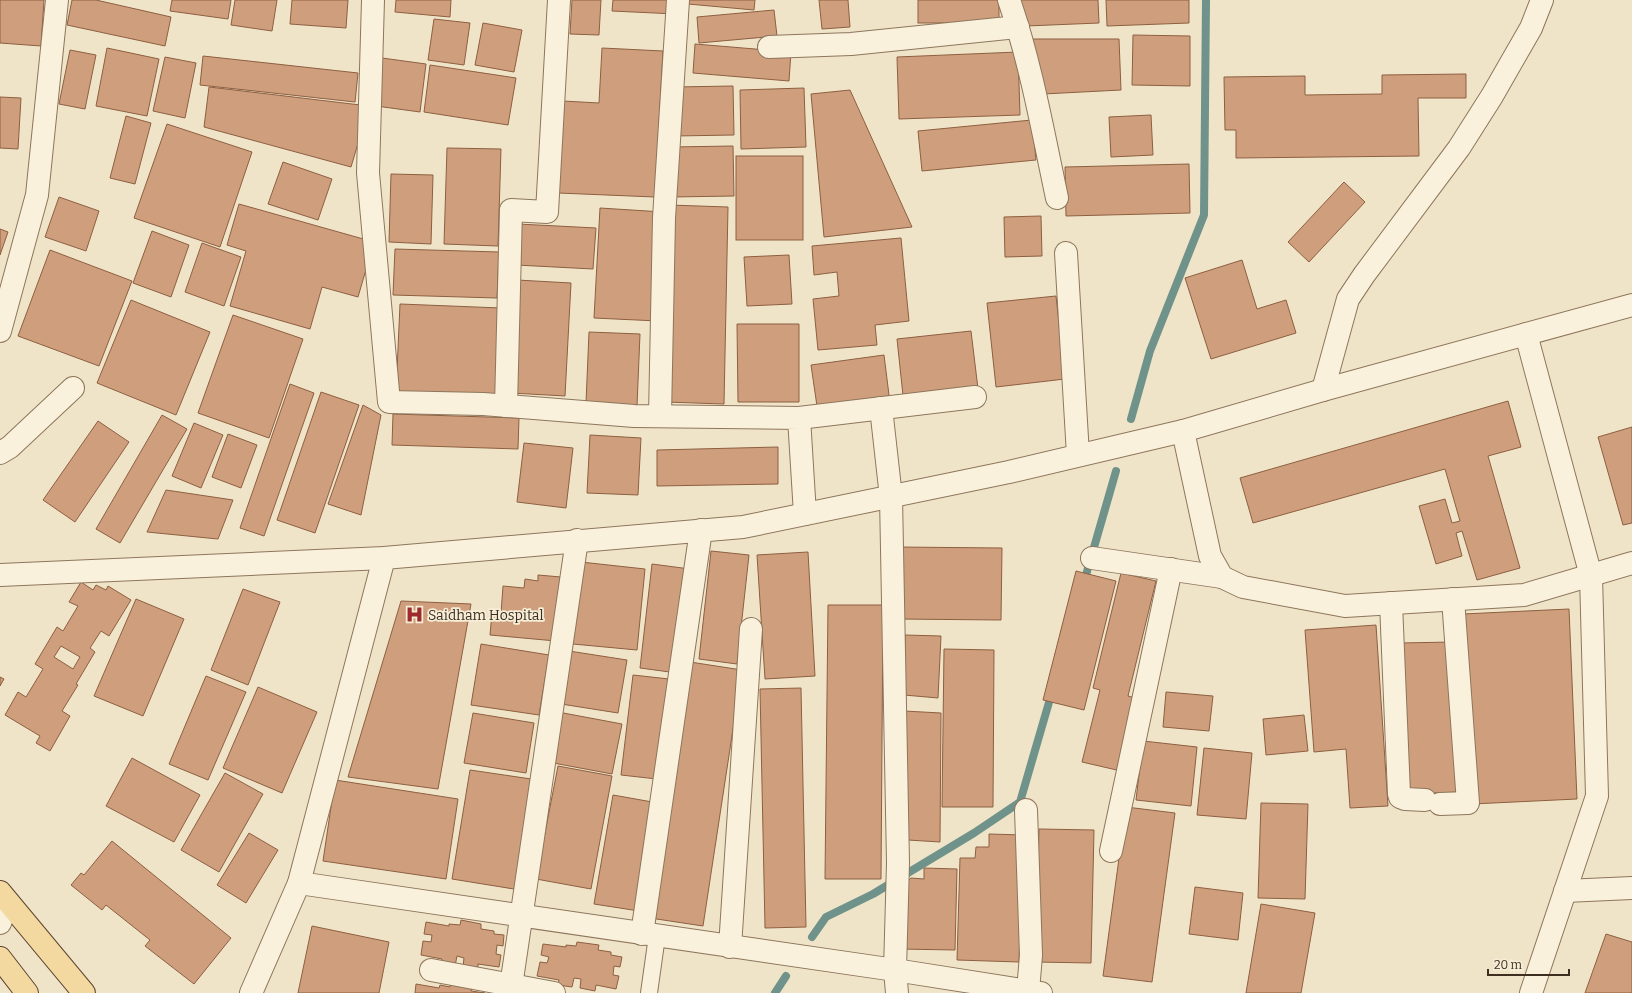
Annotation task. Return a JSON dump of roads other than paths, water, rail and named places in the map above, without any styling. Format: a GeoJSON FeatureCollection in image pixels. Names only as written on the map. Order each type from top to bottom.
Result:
{"type":"FeatureCollection","features":[{"type":"Feature","properties":{"kind":"main road"},"geometry":{"type":"LineString","coordinates":[[4,897],[84,993]]}},
{"type":"Feature","properties":{"kind":"main road"},"geometry":{"type":"LineString","coordinates":[[0,958],[27,993]]}},
{"type":"Feature","properties":{"kind":"street"},"geometry":{"type":"LineString","coordinates":[[0,331],[37,196],[57,0]]}},
{"type":"Feature","properties":{"kind":"street"},"geometry":{"type":"LineString","coordinates":[[373,0],[368,173],[390,402],[506,406],[634,416],[799,418],[975,397]]}},
{"type":"Feature","properties":{"kind":"street"},"geometry":{"type":"LineString","coordinates":[[506,406],[511,210],[547,212],[559,0]]}},
{"type":"Feature","properties":{"kind":"street"},"geometry":{"type":"LineString","coordinates":[[660,416],[664,218],[678,0]]}},
{"type":"Feature","properties":{"kind":"street"},"geometry":{"type":"LineString","coordinates":[[1009,0],[1018,27],[1044,135],[1057,198]]}},
{"type":"Feature","properties":{"kind":"street"},"geometry":{"type":"LineString","coordinates":[[1323,390],[1348,299],[1364,275],[1459,148],[1492,96],[1531,28],[1542,0]]}},
{"type":"Feature","properties":{"kind":"street"},"geometry":{"type":"LineString","coordinates":[[769,47],[851,44],[1018,27]]}},
{"type":"Feature","properties":{"kind":"street"},"geometry":{"type":"LineString","coordinates":[[1066,253],[1078,456]]}},
{"type":"Feature","properties":{"kind":"street"},"geometry":{"type":"LineString","coordinates":[[0,576],[384,558],[743,526],[891,497],[1078,456],[1183,431],[1323,390],[1632,305]]}},
{"type":"Feature","properties":{"kind":"street"},"geometry":{"type":"LineString","coordinates":[[1526,334],[1591,576],[1597,796],[1531,993]]}},
{"type":"Feature","properties":{"kind":"street"},"geometry":{"type":"LineString","coordinates":[[0,453],[10,446],[73,388]]}},
{"type":"Feature","properties":{"kind":"street"},"geometry":{"type":"LineString","coordinates":[[881,408],[891,497],[898,863],[895,970],[897,993]]}},
{"type":"Feature","properties":{"kind":"street"},"geometry":{"type":"LineString","coordinates":[[799,418],[805,514]]}},
{"type":"Feature","properties":{"kind":"street"},"geometry":{"type":"LineString","coordinates":[[1183,431],[1210,556],[1222,576]]}},
{"type":"Feature","properties":{"kind":"street"},"geometry":{"type":"LineString","coordinates":[[650,935],[701,530]]}},
{"type":"Feature","properties":{"kind":"street"},"geometry":{"type":"LineString","coordinates":[[511,989],[577,540]]}},
{"type":"Feature","properties":{"kind":"street"},"geometry":{"type":"LineString","coordinates":[[251,993],[299,883],[384,558]]}},
{"type":"Feature","properties":{"kind":"street"},"geometry":{"type":"LineString","coordinates":[[1092,558],[1222,576],[1243,587],[1345,606],[1524,595],[1632,563]]}},
{"type":"Feature","properties":{"kind":"street"},"geometry":{"type":"LineString","coordinates":[[1111,851],[1171,568]]}},
{"type":"Feature","properties":{"kind":"street"},"geometry":{"type":"LineString","coordinates":[[1391,603],[1398,794],[1405,800],[1468,803],[1454,599]]}},
{"type":"Feature","properties":{"kind":"street"},"geometry":{"type":"LineString","coordinates":[[730,947],[751,629]]}},
{"type":"Feature","properties":{"kind":"street"},"geometry":{"type":"LineString","coordinates":[[299,883],[895,970],[1034,992],[1030,955],[1026,810]]}},
{"type":"Feature","properties":{"kind":"street"},"geometry":{"type":"LineString","coordinates":[[1566,891],[1632,888]]}},
{"type":"Feature","properties":{"kind":"street"},"geometry":{"type":"LineString","coordinates":[[0,923],[4,897]]}},
{"type":"Feature","properties":{"kind":"street"},"geometry":{"type":"LineString","coordinates":[[431,970],[511,989],[554,993]]}},
{"type":"Feature","properties":{"kind":"lane"},"geometry":{"type":"LineString","coordinates":[[649,993],[650,935]]}},
{"type":"Feature","properties":{"kind":"waterway"},"geometry":{"type":"LineString","coordinates":[[1131,419],[1150,351],[1204,215],[1206,0]]}},
{"type":"Feature","properties":{"kind":"waterway"},"geometry":{"type":"LineString","coordinates":[[1084,582],[1116,471]]}},
{"type":"Feature","properties":{"kind":"waterway"},"geometry":{"type":"LineString","coordinates":[[812,937],[826,917],[873,894],[974,833],[1020,802],[1052,692]]}},
{"type":"Feature","properties":{"kind":"waterway"},"geometry":{"type":"LineString","coordinates":[[775,993],[786,976]]}},
{"type":"Feature","properties":{"kind":"place","name":"Saidham Hospital"},"geometry":{"type":"Point","coordinates":[415,615]}}]}
